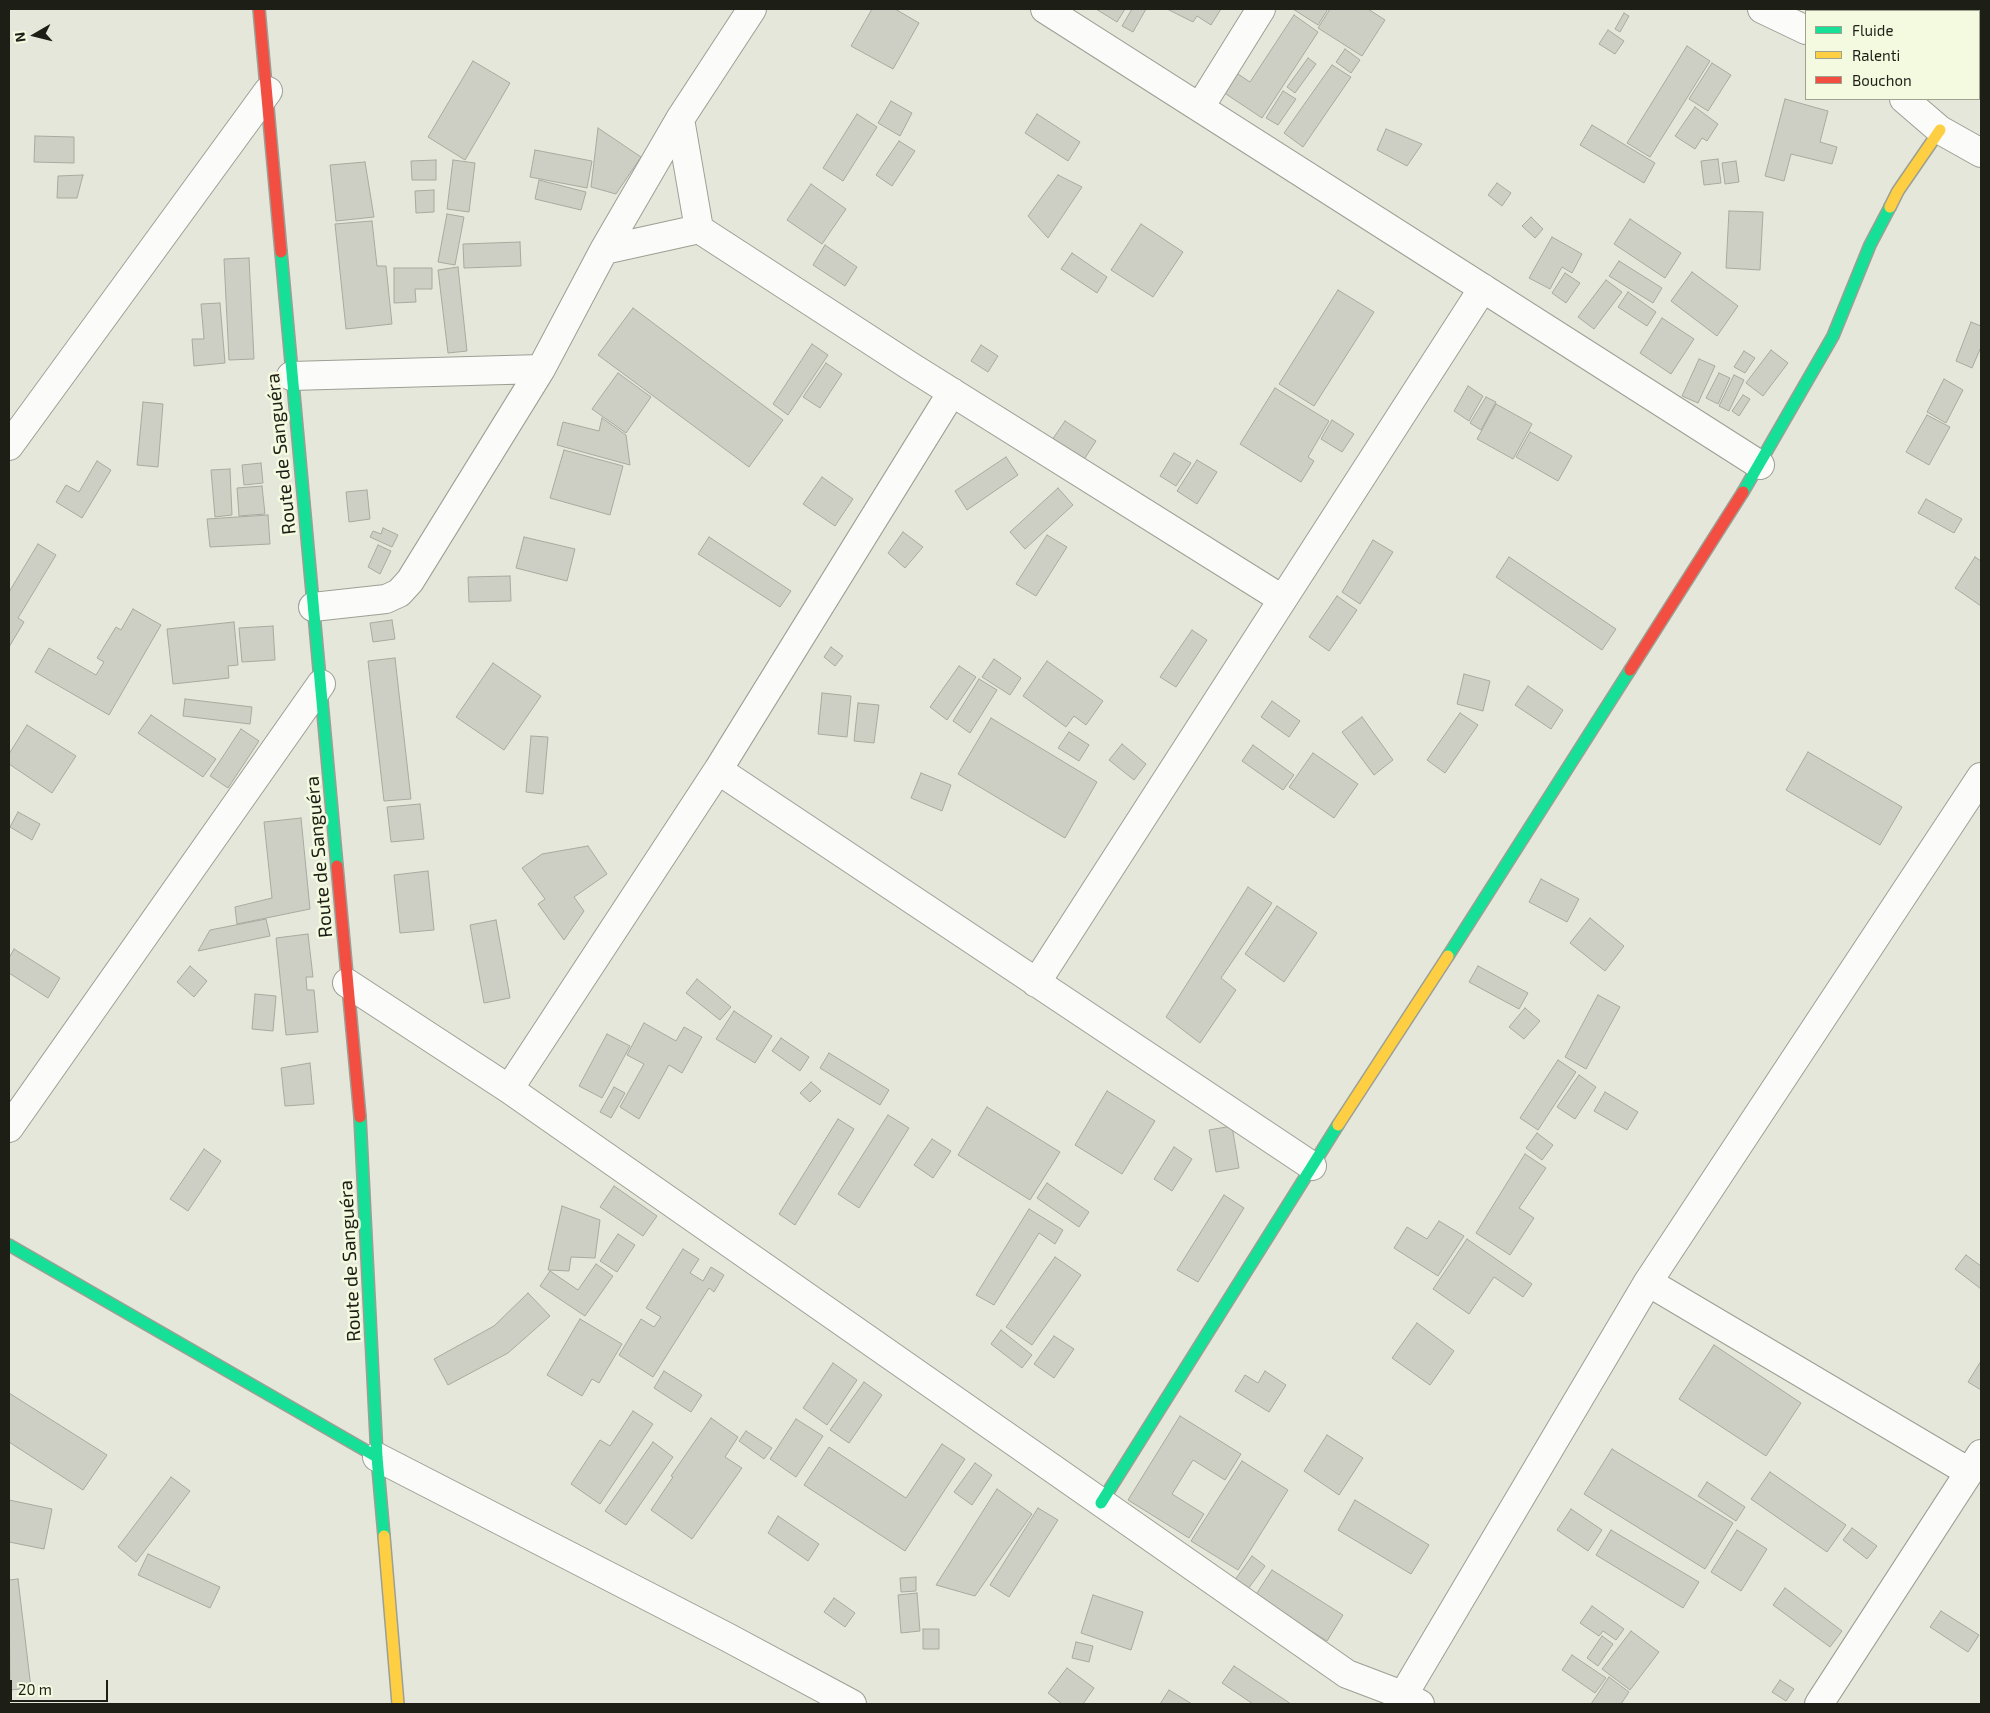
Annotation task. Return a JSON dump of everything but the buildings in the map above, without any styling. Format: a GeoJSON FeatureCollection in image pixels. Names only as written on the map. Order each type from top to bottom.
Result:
{"type":"FeatureCollection","features":[{"type":"Feature","properties":{"kind":"street","name":"Route de Sanguéra"},"geometry":{"type":"LineString","coordinates":[[259,9],[268,91],[291,376],[359,1105],[377,1457],[398,1704]]}},
{"type":"Feature","properties":{"kind":"street"},"geometry":{"type":"LineString","coordinates":[[313,607],[386,599],[405,588],[541,369],[604,250],[680,119],[752,9]]}},
{"type":"Feature","properties":{"kind":"street"},"geometry":{"type":"LineString","coordinates":[[1045,9],[1760,465]]}},
{"type":"Feature","properties":{"kind":"street"},"geometry":{"type":"LineString","coordinates":[[1200,107],[1261,9]]}},
{"type":"Feature","properties":{"kind":"street"},"geometry":{"type":"LineString","coordinates":[[1762,9],[1805,30]]}},
{"type":"Feature","properties":{"kind":"street"},"geometry":{"type":"LineString","coordinates":[[9,446],[268,91]]}},
{"type":"Feature","properties":{"kind":"street"},"geometry":{"type":"LineString","coordinates":[[1905,100],[1940,130],[1981,153]]}},
{"type":"Feature","properties":{"kind":"street"},"geometry":{"type":"LineString","coordinates":[[680,119],[699,229]]}},
{"type":"Feature","properties":{"kind":"street"},"geometry":{"type":"LineString","coordinates":[[1101,1503],[1312,1166],[1479,910],[1760,465],[1833,336],[1870,246],[1898,191],[1940,130]]}},
{"type":"Feature","properties":{"kind":"street"},"geometry":{"type":"LineString","coordinates":[[604,250],[699,229],[952,392],[1282,599]]}},
{"type":"Feature","properties":{"kind":"street"},"geometry":{"type":"LineString","coordinates":[[1036,982],[1482,288]]}},
{"type":"Feature","properties":{"kind":"street"},"geometry":{"type":"LineString","coordinates":[[291,376],[541,369]]}},
{"type":"Feature","properties":{"kind":"street"},"geometry":{"type":"LineString","coordinates":[[508,1089],[718,770],[952,392]]}},
{"type":"Feature","properties":{"kind":"street"},"geometry":{"type":"LineString","coordinates":[[9,1128],[321,684]]}},
{"type":"Feature","properties":{"kind":"street"},"geometry":{"type":"LineString","coordinates":[[718,770],[1312,1166]]}},
{"type":"Feature","properties":{"kind":"street"},"geometry":{"type":"LineString","coordinates":[[348,983],[508,1089],[1347,1674],[1408,1701],[1648,1282],[1981,778]]}},
{"type":"Feature","properties":{"kind":"street"},"geometry":{"type":"LineString","coordinates":[[9,1245],[377,1457],[727,1636],[852,1704]]}},
{"type":"Feature","properties":{"kind":"street"},"geometry":{"type":"LineString","coordinates":[[1648,1282],[1975,1463],[1819,1704]]}},
{"type":"Feature","properties":{"kind":"traffic: fast"},"geometry":{"type":"LineString","coordinates":[[1743,492],[1833,336],[1870,245],[1890,207]]}},
{"type":"Feature","properties":{"kind":"traffic: fast"},"geometry":{"type":"LineString","coordinates":[[281,252],[337,866]]}},
{"type":"Feature","properties":{"kind":"traffic: fast"},"geometry":{"type":"LineString","coordinates":[[1448,956],[1630,670]]}},
{"type":"Feature","properties":{"kind":"traffic: fast"},"geometry":{"type":"LineString","coordinates":[[360,1117],[377,1457],[384,1536]]}},
{"type":"Feature","properties":{"kind":"traffic: fast"},"geometry":{"type":"LineString","coordinates":[[1101,1503],[1338,1125]]}},
{"type":"Feature","properties":{"kind":"traffic: fast"},"geometry":{"type":"LineString","coordinates":[[9,1245],[377,1457]]}},
{"type":"Feature","properties":{"kind":"traffic: slow"},"geometry":{"type":"LineString","coordinates":[[1890,207],[1898,191],[1940,130]]}},
{"type":"Feature","properties":{"kind":"traffic: slow"},"geometry":{"type":"LineString","coordinates":[[1338,1125],[1448,956]]}},
{"type":"Feature","properties":{"kind":"traffic: slow"},"geometry":{"type":"LineString","coordinates":[[384,1536],[398,1704]]}},
{"type":"Feature","properties":{"kind":"traffic: jam"},"geometry":{"type":"LineString","coordinates":[[259,9],[281,252]]}},
{"type":"Feature","properties":{"kind":"traffic: jam"},"geometry":{"type":"LineString","coordinates":[[1630,670],[1743,492]]}},
{"type":"Feature","properties":{"kind":"traffic: jam"},"geometry":{"type":"LineString","coordinates":[[337,866],[360,1117]]}}]}
